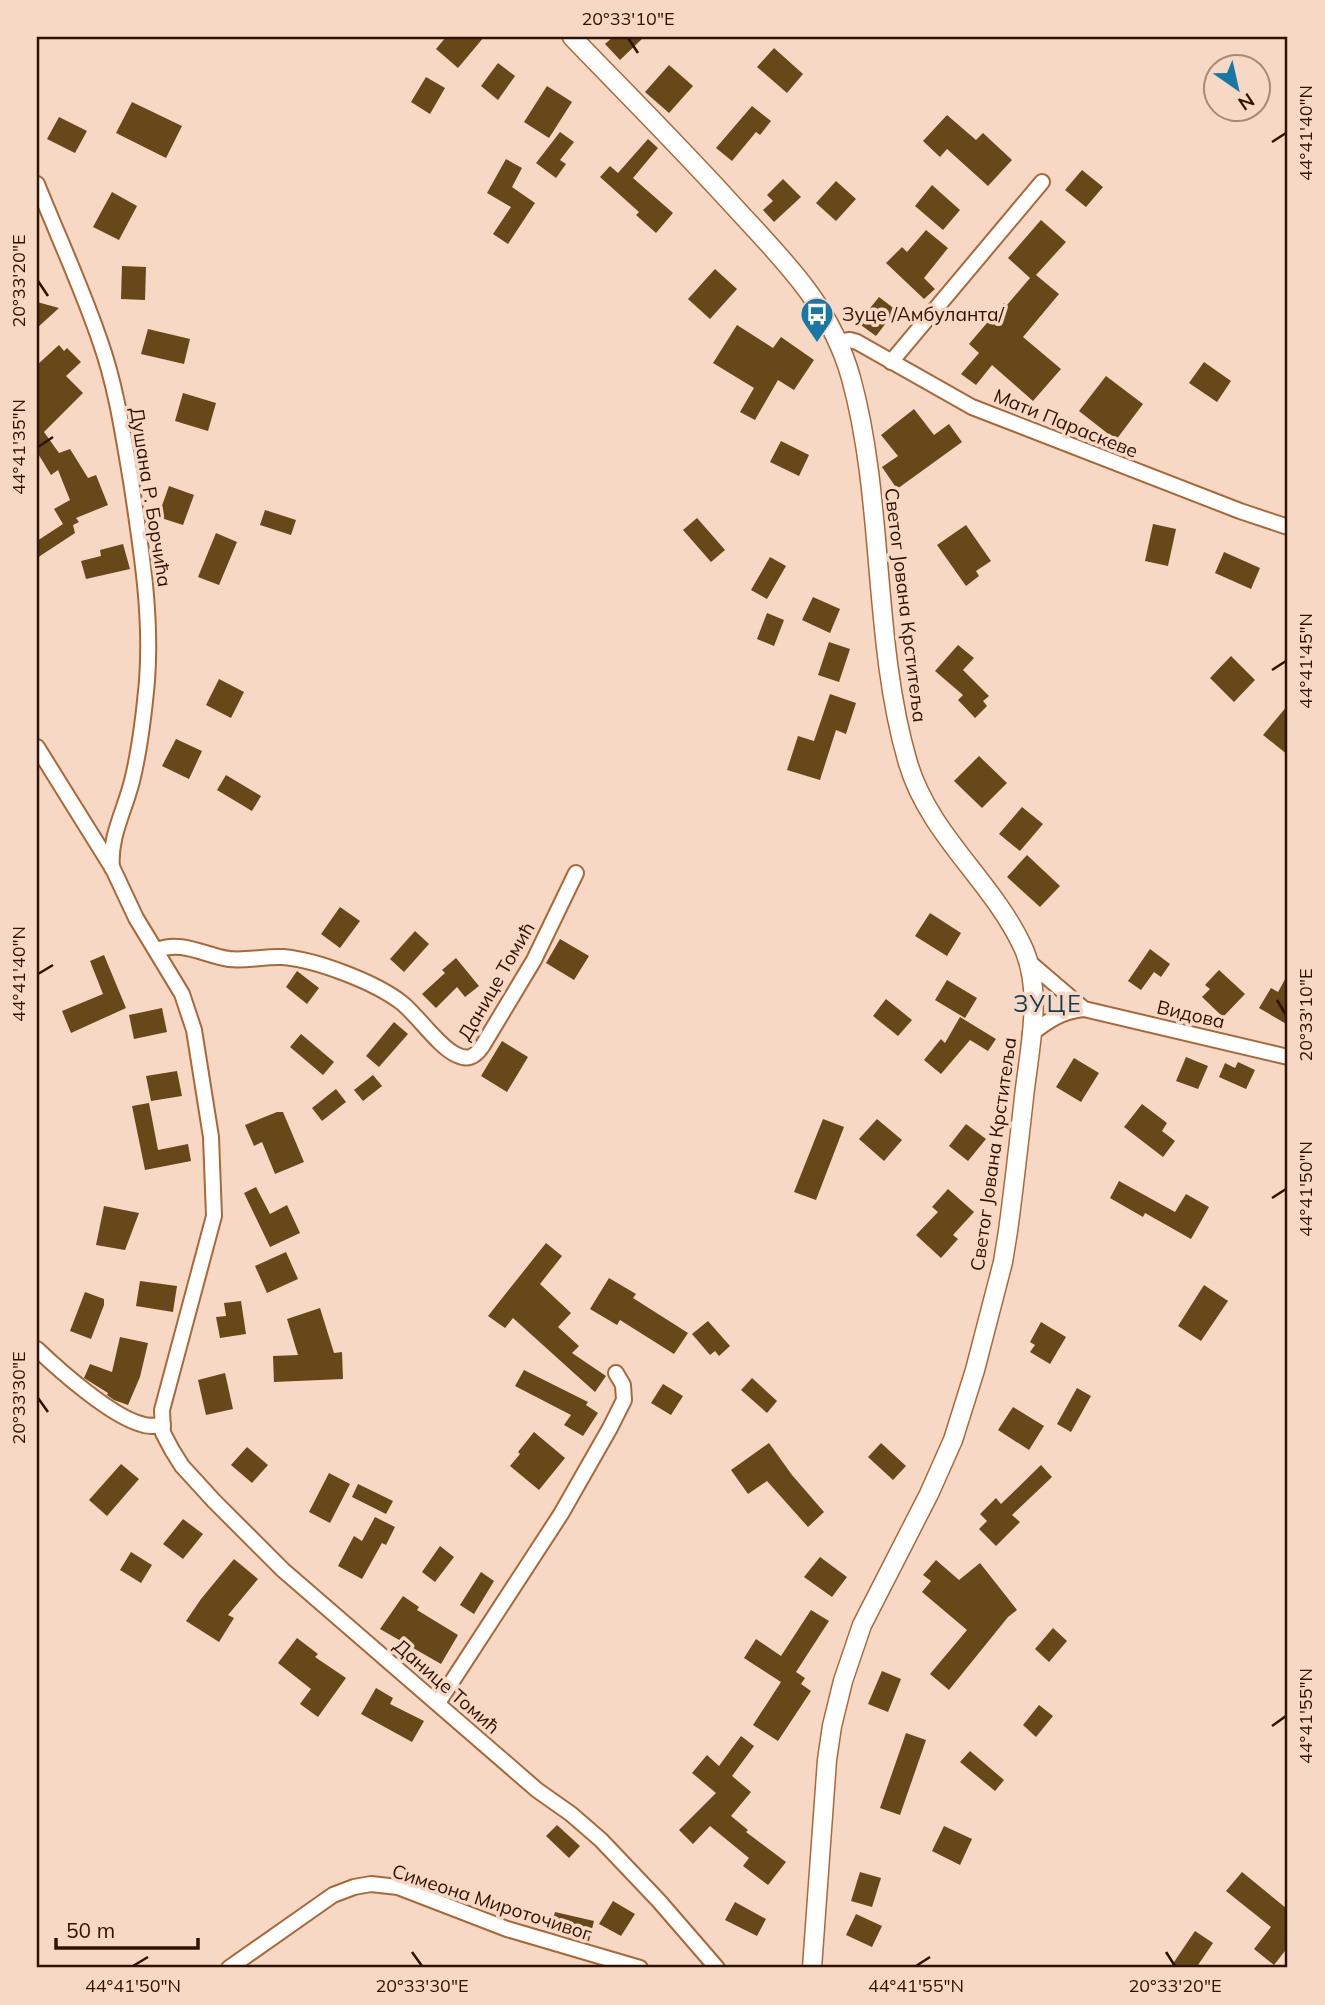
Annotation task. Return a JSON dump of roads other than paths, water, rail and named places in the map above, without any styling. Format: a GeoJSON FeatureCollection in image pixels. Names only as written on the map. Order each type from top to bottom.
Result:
{"type":"FeatureCollection","features":[{"type":"Feature","properties":{"kind":"street","name":"Светог Јована Крститеља"},"geometry":{"type":"LineString","coordinates":[[572,37],[699,168],[787,265],[825,314],[850,376],[862,430],[890,670],[909,768],[925,807],[1009,921],[1023,946],[1033,984],[1030,1035],[1003,1262],[975,1370],[942,1467],[862,1625],[843,1681],[832,1726],[811,1968]]}},
{"type":"Feature","properties":{"kind":"street"},"geometry":{"type":"LineString","coordinates":[[891,362],[1042,182]]}},
{"type":"Feature","properties":{"kind":"street","name":"Душана Р. Борчића"},"geometry":{"type":"LineString","coordinates":[[37,184],[100,340],[109,369],[145,566],[148,600],[147,680],[138,754],[112,848],[113,869]]}},
{"type":"Feature","properties":{"kind":"street","name":"Мати Параскеве"},"geometry":{"type":"LineString","coordinates":[[838,342],[857,342],[972,407],[1240,512],[1288,527]]}},
{"type":"Feature","properties":{"kind":"street"},"geometry":{"type":"LineString","coordinates":[[37,747],[113,869],[136,918],[183,994],[194,1030],[209,1115],[214,1187],[214,1216],[209,1240],[162,1410],[163,1425],[146,1426],[131,1420],[79,1386],[37,1349]]}},
{"type":"Feature","properties":{"kind":"street"},"geometry":{"type":"LineString","coordinates":[[91,834],[103,831],[119,820]]}},
{"type":"Feature","properties":{"kind":"street","name":"Данице Томић"},"geometry":{"type":"LineString","coordinates":[[156,950],[177,946],[238,960],[263,956],[286,957],[347,975],[381,988],[402,1003],[454,1055],[467,1059],[476,1055],[483,1045],[534,960],[576,873]]}},
{"type":"Feature","properties":{"kind":"street","name":"Видова"},"geometry":{"type":"LineString","coordinates":[[1028,961],[1084,1009],[1288,1057]]}},
{"type":"Feature","properties":{"kind":"street"},"geometry":{"type":"LineString","coordinates":[[1030,1035],[1059,1015],[1084,1009]]}},
{"type":"Feature","properties":{"kind":"street"},"geometry":{"type":"LineString","coordinates":[[438,1703],[561,1514],[610,1429],[624,1400],[623,1385],[616,1373]]}},
{"type":"Feature","properties":{"kind":"street","name":"Данице Томић"},"geometry":{"type":"LineString","coordinates":[[163,1425],[163,1433],[182,1466],[284,1570],[537,1790],[601,1840],[717,1968]]}},
{"type":"Feature","properties":{"kind":"street","name":"Симеона Мироточивог"},"geometry":{"type":"LineString","coordinates":[[229,1968],[333,1895],[371,1884],[398,1887],[507,1929],[640,1968]]}},
{"type":"Feature","properties":{"kind":"place","name":"Зуце /Амбуланта/"},"geometry":{"type":"Point","coordinates":[817,344]}},
{"type":"Feature","properties":{"kind":"district","name":"ЗУЦЕ"},"geometry":{"type":"Point","coordinates":[1048,1003]}}]}
